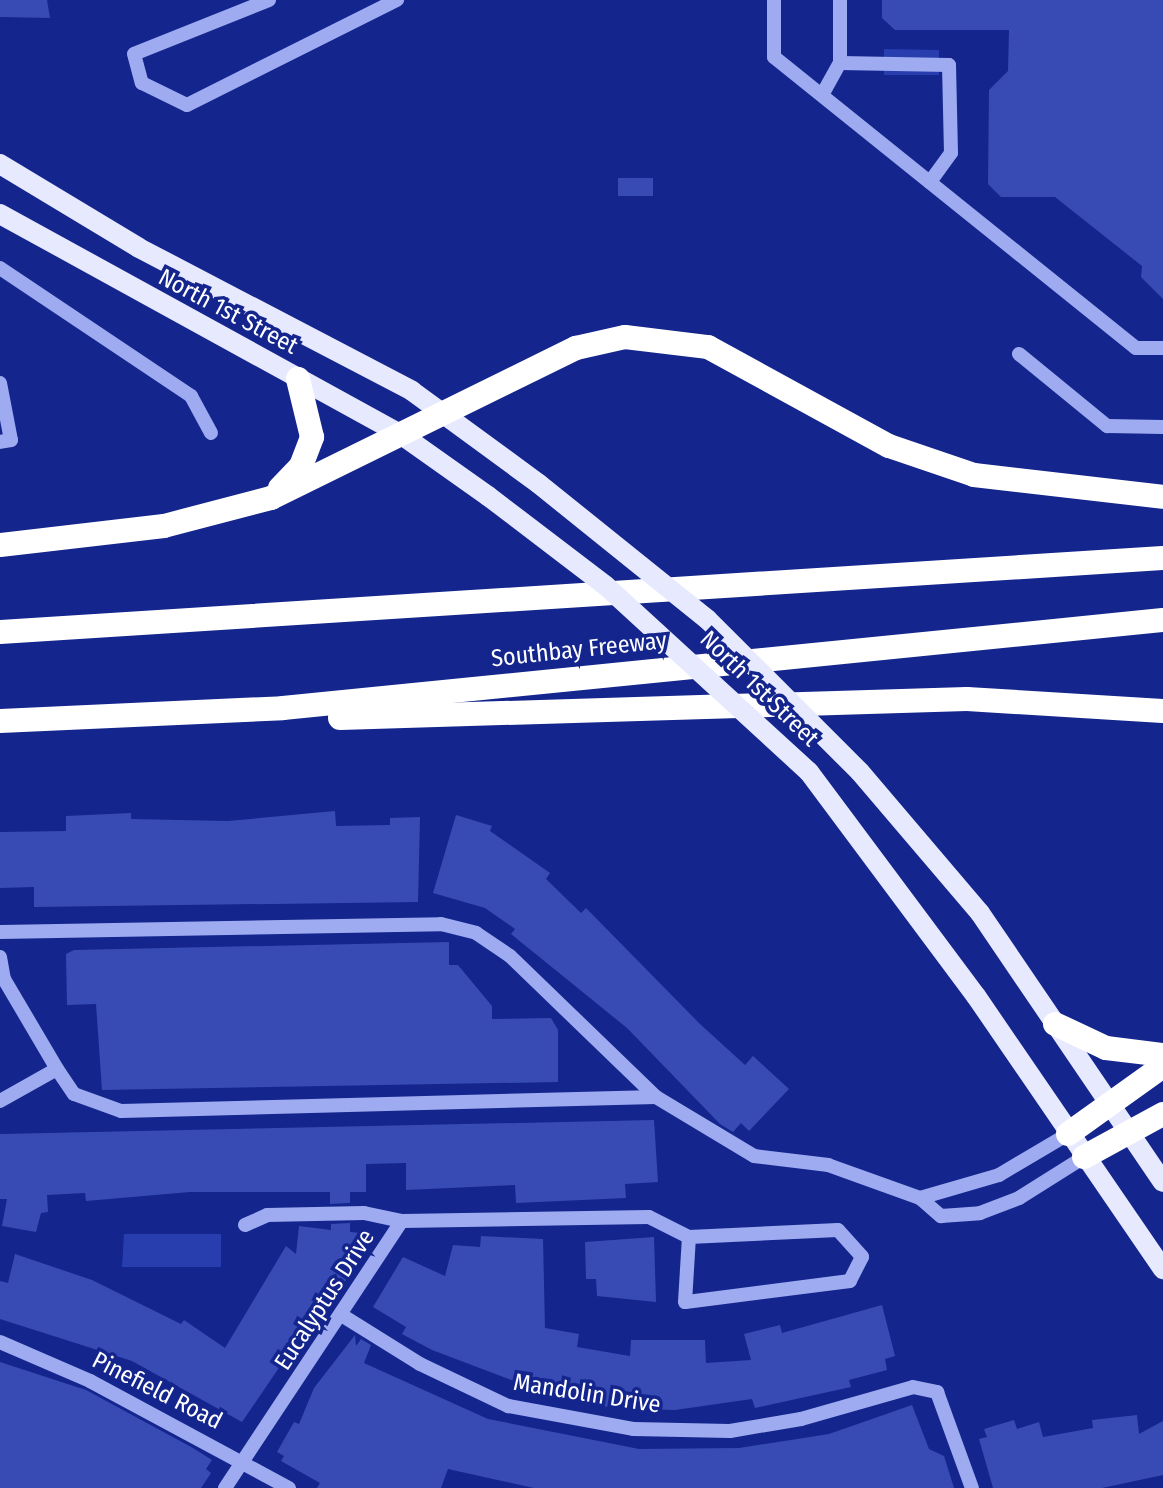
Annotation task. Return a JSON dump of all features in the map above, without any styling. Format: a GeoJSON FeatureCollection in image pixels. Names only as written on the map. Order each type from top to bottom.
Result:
{"type":"FeatureCollection","features":[{"type":"Feature","properties":{"kind":"highway"},"geometry":{"type":"LineString","coordinates":[[0,545],[164,526],[271,498],[576,348],[625,337],[667,339],[708,347],[889,446],[974,475],[1163,497]]}},
{"type":"Feature","properties":{"kind":"highway"},"geometry":{"type":"LineString","coordinates":[[271,498],[301,466],[312,437],[298,379]]}},
{"type":"Feature","properties":{"kind":"highway"},"geometry":{"type":"LineString","coordinates":[[0,632],[1163,558]]}},
{"type":"Feature","properties":{"kind":"highway","name":"Southbay Freeway"},"geometry":{"type":"LineString","coordinates":[[0,721],[283,708],[1163,620]]}},
{"type":"Feature","properties":{"kind":"highway"},"geometry":{"type":"LineString","coordinates":[[283,708],[337,718],[967,699],[1163,711]]}},
{"type":"Feature","properties":{"kind":"highway"},"geometry":{"type":"LineString","coordinates":[[1055,1024],[1106,1048],[1163,1055]]}},
{"type":"Feature","properties":{"kind":"highway"},"geometry":{"type":"LineString","coordinates":[[1068,1134],[1163,1066]]}},
{"type":"Feature","properties":{"kind":"highway"},"geometry":{"type":"LineString","coordinates":[[1084,1157],[1163,1114]]}},
{"type":"Feature","properties":{"kind":"main road","name":"North 1st Street"},"geometry":{"type":"LineString","coordinates":[[0,164],[139,248],[448,412],[707,619],[860,772],[947,871],[1163,1182]]}},
{"type":"Feature","properties":{"kind":"main road","name":"North 1st Street"},"geometry":{"type":"LineString","coordinates":[[0,214],[399,433],[488,496],[617,595],[809,772],[976,996],[1163,1269]]}},
{"type":"Feature","properties":{"kind":"lane"},"geometry":{"type":"LineString","coordinates":[[269,0],[134,54],[142,83],[187,105],[397,0]]}},
{"type":"Feature","properties":{"kind":"lane"},"geometry":{"type":"LineString","coordinates":[[774,0],[774,57],[1136,348],[1163,348]]}},
{"type":"Feature","properties":{"kind":"lane"},"geometry":{"type":"LineString","coordinates":[[822,95],[840,63],[840,0]]}},
{"type":"Feature","properties":{"kind":"lane"},"geometry":{"type":"LineString","coordinates":[[840,63],[949,65],[951,153],[930,182]]}},
{"type":"Feature","properties":{"kind":"lane"},"geometry":{"type":"LineString","coordinates":[[0,268],[191,396],[211,433]]}},
{"type":"Feature","properties":{"kind":"lane"},"geometry":{"type":"LineString","coordinates":[[1019,354],[1107,426],[1163,427]]}},
{"type":"Feature","properties":{"kind":"lane"},"geometry":{"type":"LineString","coordinates":[[0,383],[11,440],[0,442]]}},
{"type":"Feature","properties":{"kind":"lane"},"geometry":{"type":"LineString","coordinates":[[0,932],[441,924],[476,933],[510,956],[656,1097],[754,1156],[828,1165],[920,1198],[941,1216],[980,1213],[1019,1198],[1084,1157]]}},
{"type":"Feature","properties":{"kind":"lane"},"geometry":{"type":"LineString","coordinates":[[0,957],[4,979],[74,1094],[121,1111],[656,1097]]}},
{"type":"Feature","properties":{"kind":"lane"},"geometry":{"type":"LineString","coordinates":[[0,1101],[57,1069]]}},
{"type":"Feature","properties":{"kind":"lane"},"geometry":{"type":"LineString","coordinates":[[920,1198],[999,1175],[1068,1134]]}},
{"type":"Feature","properties":{"kind":"lane"},"geometry":{"type":"LineString","coordinates":[[245,1225],[281,1215],[364,1213],[402,1221]]}},
{"type":"Feature","properties":{"kind":"lane","name":"Eucalyptus Drive"},"geometry":{"type":"LineString","coordinates":[[225,1488],[343,1316],[402,1221],[649,1217],[689,1237]]}},
{"type":"Feature","properties":{"kind":"lane"},"geometry":{"type":"LineString","coordinates":[[838,1230],[862,1257],[850,1281],[685,1302],[689,1237],[838,1230]]}},
{"type":"Feature","properties":{"kind":"lane","name":"Mandolin Drive"},"geometry":{"type":"LineString","coordinates":[[343,1316],[420,1364],[508,1406],[633,1429],[730,1431],[801,1419],[913,1387],[937,1392],[972,1488]]}},
{"type":"Feature","properties":{"kind":"lane","name":"Pinefield Road"},"geometry":{"type":"LineString","coordinates":[[0,1342],[244,1461],[289,1488]]}},
{"type":"Feature","properties":{"kind":"shaded area"},"geometry":{"type":"Polygon","coordinates":[[[884,49],[939,50],[939,75],[884,75],[884,49]]]}},
{"type":"Feature","properties":{"kind":"shaded area"},"geometry":{"type":"Polygon","coordinates":[[[124,1234],[221,1234],[221,1267],[122,1267],[124,1234]]]}},
{"type":"Feature","properties":{"kind":"building"},"geometry":{"type":"Polygon","coordinates":[[[0,0],[47,0],[50,18],[0,17],[0,0]]]}},
{"type":"Feature","properties":{"kind":"building"},"geometry":{"type":"Polygon","coordinates":[[[882,0],[1163,0],[1163,299],[1141,277],[1142,266],[1055,197],[1001,197],[988,184],[989,90],[1008,71],[1009,30],[895,30],[882,18],[882,0]]]}},
{"type":"Feature","properties":{"kind":"building"},"geometry":{"type":"Polygon","coordinates":[[[618,178],[653,178],[653,196],[618,196],[618,178]]]}},
{"type":"Feature","properties":{"kind":"building"},"geometry":{"type":"Polygon","coordinates":[[[335,811],[336,826],[390,825],[390,818],[420,817],[418,902],[34,907],[34,887],[0,888],[0,832],[66,831],[66,816],[131,813],[131,819],[228,821],[335,811]]]}},
{"type":"Feature","properties":{"kind":"building"},"geometry":{"type":"Polygon","coordinates":[[[456,815],[492,826],[490,831],[550,873],[546,879],[581,913],[586,908],[700,1024],[745,1065],[753,1056],[789,1089],[749,1131],[741,1123],[733,1132],[720,1124],[627,1028],[511,934],[515,929],[485,908],[433,893],[456,815]]]}},
{"type":"Feature","properties":{"kind":"building"},"geometry":{"type":"Polygon","coordinates":[[[449,942],[449,965],[458,965],[492,1006],[492,1019],[551,1018],[558,1030],[558,1082],[102,1090],[96,1004],[67,1005],[66,954],[74,950],[449,942]]]}},
{"type":"Feature","properties":{"kind":"building"},"geometry":{"type":"Polygon","coordinates":[[[654,1120],[658,1182],[625,1184],[626,1198],[516,1203],[515,1185],[406,1190],[406,1163],[366,1164],[366,1192],[350,1192],[350,1203],[330,1204],[330,1192],[190,1192],[86,1201],[85,1193],[47,1195],[48,1212],[41,1213],[36,1232],[2,1226],[7,1199],[0,1199],[0,1134],[654,1120]]]}},
{"type":"Feature","properties":{"kind":"building"},"geometry":{"type":"Polygon","coordinates":[[[350,1223],[350,1232],[361,1233],[359,1262],[339,1290],[334,1287],[242,1422],[132,1361],[0,1319],[0,1281],[8,1283],[15,1254],[92,1280],[181,1324],[184,1320],[225,1348],[286,1246],[296,1254],[299,1226],[331,1230],[331,1224],[350,1223]]]}},
{"type":"Feature","properties":{"kind":"building"},"geometry":{"type":"Polygon","coordinates":[[[481,1236],[543,1239],[545,1328],[579,1334],[577,1347],[630,1356],[631,1340],[705,1340],[706,1363],[751,1360],[744,1334],[780,1325],[782,1333],[882,1305],[895,1356],[885,1359],[887,1370],[849,1380],[851,1387],[755,1408],[752,1399],[675,1410],[612,1408],[543,1392],[432,1350],[402,1334],[406,1327],[373,1307],[403,1257],[445,1276],[453,1245],[480,1247],[481,1236]]]}},
{"type":"Feature","properties":{"kind":"building"},"geometry":{"type":"Polygon","coordinates":[[[654,1237],[656,1302],[597,1296],[596,1279],[586,1279],[585,1242],[654,1237]]]}},
{"type":"Feature","properties":{"kind":"building"},"geometry":{"type":"Polygon","coordinates":[[[355,1335],[356,1346],[361,1339],[371,1345],[364,1363],[488,1419],[639,1449],[739,1448],[829,1434],[912,1405],[929,1449],[944,1456],[954,1488],[534,1488],[448,1469],[441,1488],[317,1488],[320,1483],[281,1461],[284,1456],[277,1452],[294,1422],[299,1424],[314,1388],[355,1335]]]}},
{"type":"Feature","properties":{"kind":"building"},"geometry":{"type":"Polygon","coordinates":[[[0,1362],[86,1390],[212,1460],[206,1469],[211,1473],[201,1488],[0,1488],[0,1362]]]}},
{"type":"Feature","properties":{"kind":"building"},"geometry":{"type":"Polygon","coordinates":[[[1137,1415],[1139,1434],[1163,1421],[1163,1475],[1102,1488],[993,1488],[979,1439],[987,1437],[984,1429],[1014,1420],[1017,1429],[1039,1422],[1043,1437],[1093,1428],[1092,1420],[1137,1415]]]}}]}
